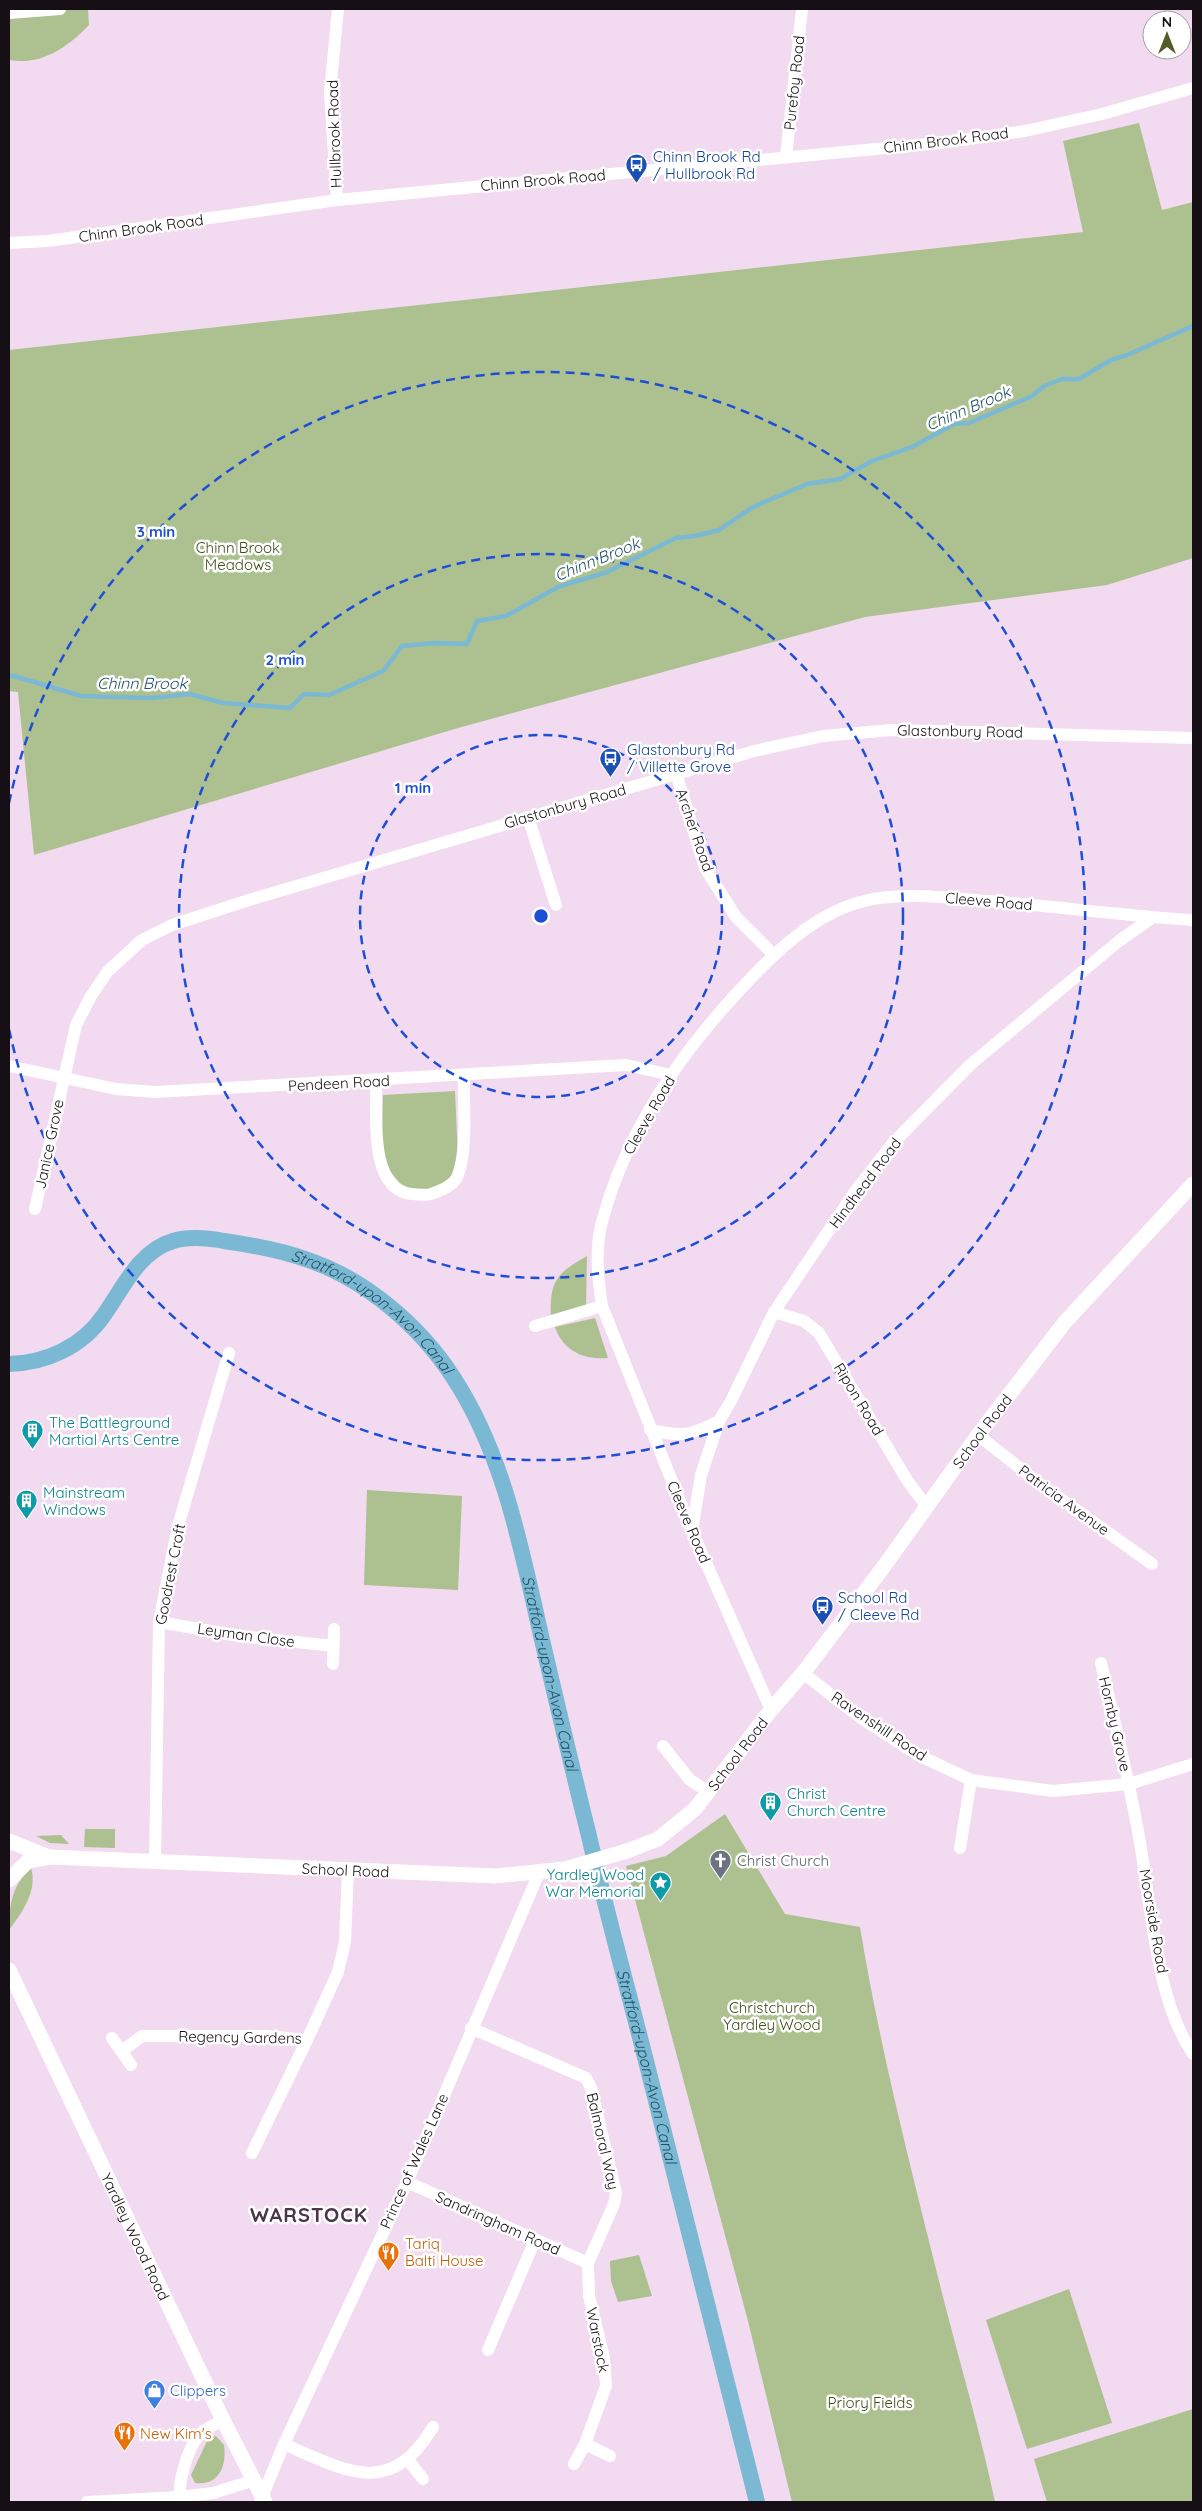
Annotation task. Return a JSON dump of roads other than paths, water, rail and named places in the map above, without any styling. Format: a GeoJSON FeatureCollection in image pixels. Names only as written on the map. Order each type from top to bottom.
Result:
{"type":"FeatureCollection","features":[{"type":"Feature","properties":{"kind":"street"},"geometry":{"type":"LineString","coordinates":[[9,13],[60,9]]}},
{"type":"Feature","properties":{"kind":"street","name":"Hullbrook Road"},"geometry":{"type":"LineString","coordinates":[[337,200],[330,93],[338,9]]}},
{"type":"Feature","properties":{"kind":"street","name":"Purefoy Road"},"geometry":{"type":"LineString","coordinates":[[786,157],[802,9]]}},
{"type":"Feature","properties":{"kind":"street","name":"Chinn Brook Road"},"geometry":{"type":"LineString","coordinates":[[9,243],[48,241],[337,200],[940,143],[1024,131],[1102,114],[1193,88]]}},
{"type":"Feature","properties":{"kind":"street","name":"Glastonbury Road"},"geometry":{"type":"LineString","coordinates":[[63,1078],[76,1025],[91,996],[108,971],[142,940],[172,925],[249,900],[676,773],[754,751],[823,736],[891,730],[1193,738]]}},
{"type":"Feature","properties":{"kind":"street","name":"Archer Road"},"geometry":{"type":"LineString","coordinates":[[676,773],[705,868],[736,917],[774,955]]}},
{"type":"Feature","properties":{"kind":"street"},"geometry":{"type":"LineString","coordinates":[[528,817],[556,905]]}},
{"type":"Feature","properties":{"kind":"street","name":"Cleeve Road"},"geometry":{"type":"LineString","coordinates":[[771,1710],[692,1531],[602,1306],[599,1286],[598,1247],[608,1201],[625,1156],[671,1075],[721,1009],[774,955],[820,919],[867,901],[900,896],[1029,904],[1193,920]]}},
{"type":"Feature","properties":{"kind":"street","name":"Hindhead Road"},"geometry":{"type":"LineString","coordinates":[[692,1531],[701,1475],[719,1421],[731,1401],[774,1312],[854,1193],[893,1144],[971,1064],[1119,941],[1153,917]]}},
{"type":"Feature","properties":{"kind":"street","name":"Pendeen Road"},"geometry":{"type":"LineString","coordinates":[[9,1066],[116,1089],[156,1092],[464,1076],[626,1065],[671,1075]]}},
{"type":"Feature","properties":{"kind":"street"},"geometry":{"type":"LineString","coordinates":[[376,1081],[378,1153],[384,1175],[392,1186],[406,1193],[426,1195],[440,1191],[458,1177],[462,1157],[464,1076]]}},
{"type":"Feature","properties":{"kind":"street","name":"Janice Grove"},"geometry":{"type":"LineString","coordinates":[[35,1209],[63,1078]]}},
{"type":"Feature","properties":{"kind":"street","name":"School Road"},"geometry":{"type":"LineString","coordinates":[[9,1880],[28,1861],[50,1858],[495,1876],[565,1869],[627,1851],[658,1839],[680,1822],[709,1792],[771,1710],[803,1673],[927,1507],[978,1435],[1065,1322],[1193,1184]]}},
{"type":"Feature","properties":{"kind":"street"},"geometry":{"type":"LineString","coordinates":[[535,1326],[602,1306]]}},
{"type":"Feature","properties":{"kind":"street","name":"Ripon Road"},"geometry":{"type":"LineString","coordinates":[[774,1312],[804,1321],[819,1333],[907,1480],[927,1507]]}},
{"type":"Feature","properties":{"kind":"street","name":"Goodrest Croft"},"geometry":{"type":"LineString","coordinates":[[155,1862],[159,1622],[178,1526],[229,1353]]}},
{"type":"Feature","properties":{"kind":"street"},"geometry":{"type":"LineString","coordinates":[[650,1430],[670,1434],[693,1434],[719,1421]]}},
{"type":"Feature","properties":{"kind":"street","name":"Patricia Avenue"},"geometry":{"type":"LineString","coordinates":[[978,1435],[1040,1484],[1152,1564]]}},
{"type":"Feature","properties":{"kind":"street","name":"Leyman Close"},"geometry":{"type":"LineString","coordinates":[[159,1622],[240,1636],[333,1646]]}},
{"type":"Feature","properties":{"kind":"street"},"geometry":{"type":"LineString","coordinates":[[333,1664],[334,1629]]}},
{"type":"Feature","properties":{"kind":"street","name":"Hornby Grove"},"geometry":{"type":"LineString","coordinates":[[1101,1663],[1129,1784]]}},
{"type":"Feature","properties":{"kind":"street","name":"Ravenshill Road"},"geometry":{"type":"LineString","coordinates":[[803,1673],[862,1718],[918,1755],[972,1780],[1053,1792],[1129,1784],[1193,1764]]}},
{"type":"Feature","properties":{"kind":"street"},"geometry":{"type":"LineString","coordinates":[[663,1746],[690,1780],[709,1792]]}},
{"type":"Feature","properties":{"kind":"street"},"geometry":{"type":"LineString","coordinates":[[960,1848],[972,1780]]}},
{"type":"Feature","properties":{"kind":"street","name":"Moorside Road"},"geometry":{"type":"LineString","coordinates":[[1129,1784],[1169,2007],[1185,2042],[1193,2054]]}},
{"type":"Feature","properties":{"kind":"street","name":"School Road"},"geometry":{"type":"LineString","coordinates":[[9,1841],[50,1858]]}},
{"type":"Feature","properties":{"kind":"street","name":"Regency Gardens"},"geometry":{"type":"LineString","coordinates":[[122,2051],[142,2036],[267,2036],[307,2040],[338,1972],[345,1942],[348,1870]]}},
{"type":"Feature","properties":{"kind":"street","name":"Prince of Wales Lane"},"geometry":{"type":"LineString","coordinates":[[263,2501],[284,2444],[407,2182],[471,2028],[539,1873]]}},
{"type":"Feature","properties":{"kind":"street","name":"Yardley Wood Road"},"geometry":{"type":"LineString","coordinates":[[9,1970],[223,2420],[255,2480],[263,2501]]}},
{"type":"Feature","properties":{"kind":"street","name":"Balmoral Way"},"geometry":{"type":"LineString","coordinates":[[471,2028],[586,2078],[591,2088],[616,2193],[614,2204],[588,2263]]}},
{"type":"Feature","properties":{"kind":"street"},"geometry":{"type":"LineString","coordinates":[[112,2038],[131,2065]]}},
{"type":"Feature","properties":{"kind":"street"},"geometry":{"type":"LineString","coordinates":[[252,2153],[307,2040]]}},
{"type":"Feature","properties":{"kind":"street","name":"Sandringham Road"},"geometry":{"type":"LineString","coordinates":[[407,2182],[588,2263]]}},
{"type":"Feature","properties":{"kind":"street"},"geometry":{"type":"LineString","coordinates":[[488,2350],[535,2240]]}},
{"type":"Feature","properties":{"kind":"street","name":"Warstock"},"geometry":{"type":"LineString","coordinates":[[574,2464],[584,2444],[606,2386],[604,2358],[589,2296],[588,2263]]}},
{"type":"Feature","properties":{"kind":"street"},"geometry":{"type":"LineString","coordinates":[[180,2500],[183,2470],[200,2434],[223,2420]]}},
{"type":"Feature","properties":{"kind":"street"},"geometry":{"type":"LineString","coordinates":[[284,2444],[338,2467],[368,2472],[389,2471],[408,2460],[420,2448],[433,2427]]}},
{"type":"Feature","properties":{"kind":"street"},"geometry":{"type":"LineString","coordinates":[[584,2444],[610,2456]]}},
{"type":"Feature","properties":{"kind":"street"},"geometry":{"type":"LineString","coordinates":[[408,2460],[423,2479]]}},
{"type":"Feature","properties":{"kind":"street"},"geometry":{"type":"LineString","coordinates":[[86,2502],[180,2500],[213,2493],[255,2480]]}},
{"type":"Feature","properties":{"kind":"waterway","name":"Chinn Brook"},"geometry":{"type":"LineString","coordinates":[[9,676],[81,696],[151,698],[190,694],[223,703],[290,708],[304,694],[329,695],[383,671],[402,646],[435,643],[467,644],[477,621],[506,616],[558,587],[607,572],[676,538],[695,536],[719,530],[753,507],[807,484],[840,479],[872,461],[912,447],[954,424],[969,423],[1032,396],[1044,386],[1062,379],[1079,379],[1111,360],[1127,355],[1193,326]]}},
{"type":"Feature","properties":{"kind":"waterway","name":"Stratford-upon-Avon Canal"},"geometry":{"type":"LineString","coordinates":[[9,1364],[23,1363],[50,1356],[74,1344],[95,1326],[125,1282],[151,1253],[173,1241],[185,1238],[198,1238],[245,1244],[287,1253],[329,1268],[350,1279],[390,1306],[408,1323],[440,1358],[453,1377],[471,1407],[486,1439],[510,1506],[602,1892],[757,2502]]}},
{"type":"Feature","properties":{"kind":"place","name":"Chinn Brook Rd / Hullbrook Rd"},"geometry":{"type":"Point","coordinates":[637,184]}},
{"type":"Feature","properties":{"kind":"place","name":"Glastonbury Rd / Villette Grove"},"geometry":{"type":"Point","coordinates":[611,777]}},
{"type":"Feature","properties":{"kind":"place","name":"The Battleground Martial Arts Centre"},"geometry":{"type":"Point","coordinates":[33,1450]}},
{"type":"Feature","properties":{"kind":"place","name":"Mainstream Windows"},"geometry":{"type":"Point","coordinates":[27,1520]}},
{"type":"Feature","properties":{"kind":"place","name":"School Rd / Cleeve Rd"},"geometry":{"type":"Point","coordinates":[822,1625]}},
{"type":"Feature","properties":{"kind":"place","name":"Christ Church Centre"},"geometry":{"type":"Point","coordinates":[771,1821]}},
{"type":"Feature","properties":{"kind":"place","name":"Christ Church"},"geometry":{"type":"Point","coordinates":[721,1879]}},
{"type":"Feature","properties":{"kind":"place","name":"Yardley Wood War Memorial"},"geometry":{"type":"Point","coordinates":[660,1902]}},
{"type":"Feature","properties":{"kind":"place","name":"Tariq Balti House"},"geometry":{"type":"Point","coordinates":[389,2271]}},
{"type":"Feature","properties":{"kind":"place","name":"Clippers"},"geometry":{"type":"Point","coordinates":[154,2409]}},
{"type":"Feature","properties":{"kind":"place","name":"New Kim's"},"geometry":{"type":"Point","coordinates":[124,2452]}},
{"type":"Feature","properties":{"kind":"district","name":"WARSTOCK"},"geometry":{"type":"Point","coordinates":[309,2214]}},
{"type":"Feature","properties":{"kind":"park label","name":"Chinn Brook Meadows"},"geometry":{"type":"Point","coordinates":[238,556]}},
{"type":"Feature","properties":{"kind":"park label","name":"Christchurch Yardley Wood"},"geometry":{"type":"Point","coordinates":[772,2016]}},
{"type":"Feature","properties":{"kind":"park label","name":"Priory Fields"},"geometry":{"type":"Point","coordinates":[870,2402]}}]}
